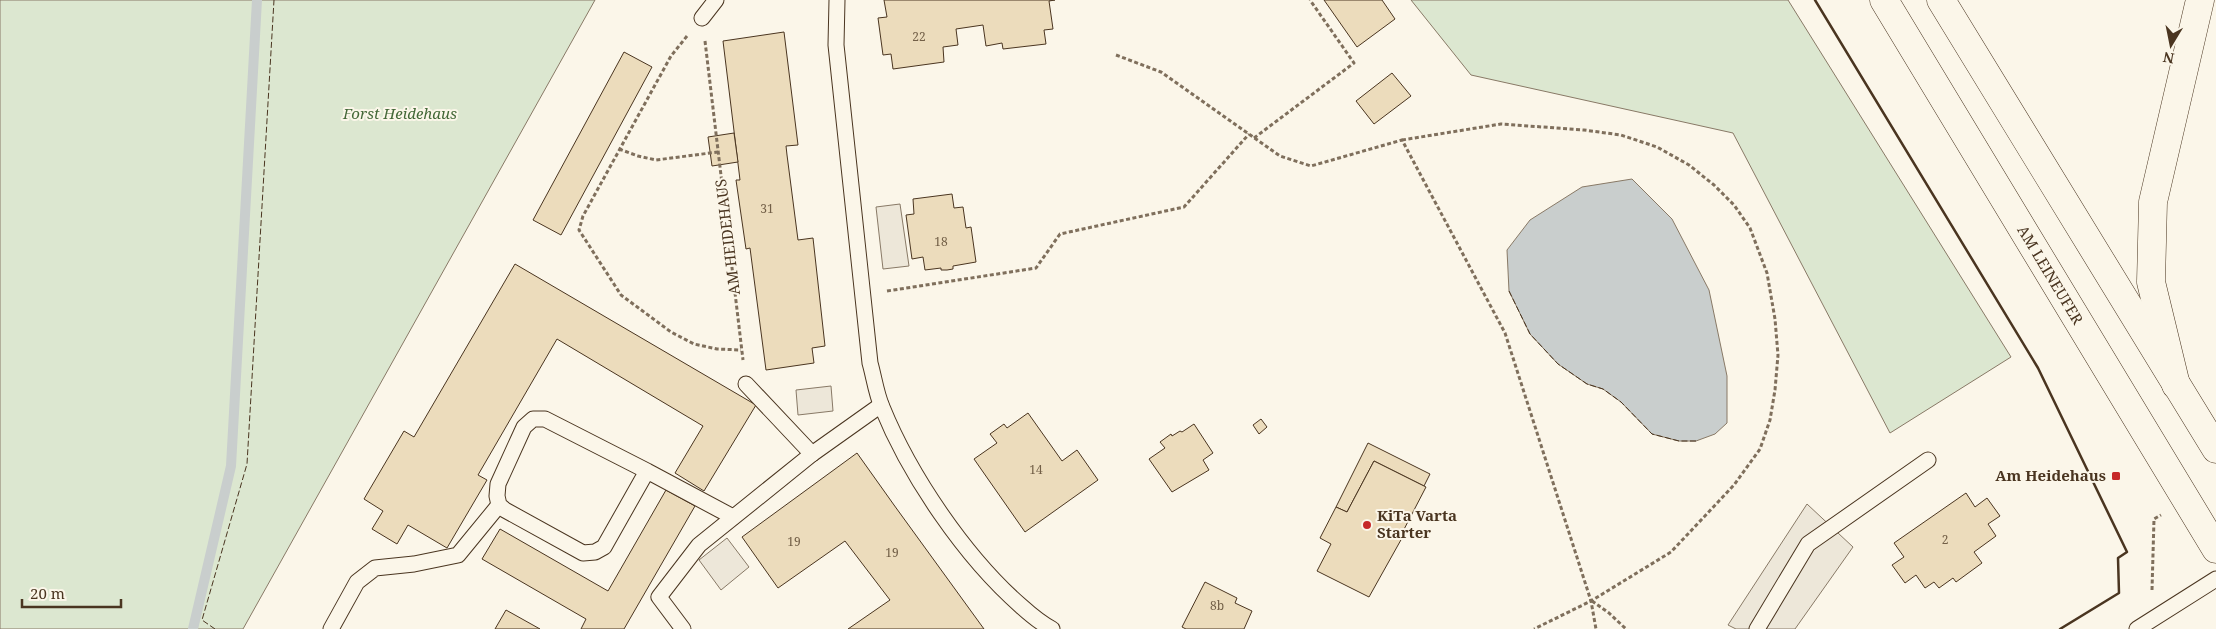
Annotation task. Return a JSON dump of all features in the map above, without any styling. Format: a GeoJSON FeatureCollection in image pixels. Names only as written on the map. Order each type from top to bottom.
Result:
{"type":"FeatureCollection","features":[{"type":"Feature","properties":{"kind":"highway","name":"AM LEINEUFER"},"geometry":{"type":"LineString","coordinates":[[1884,0],[2216,550]]}},
{"type":"Feature","properties":{"kind":"highway"},"geometry":{"type":"LineString","coordinates":[[1941,0],[2216,449]]}},
{"type":"Feature","properties":{"kind":"highway"},"geometry":{"type":"LineString","coordinates":[[2176,386],[2151,282],[2153,202],[2200,0]]}},
{"type":"Feature","properties":{"kind":"lane"},"geometry":{"type":"LineString","coordinates":[[702,18],[716,0]]}},
{"type":"Feature","properties":{"kind":"lane"},"geometry":{"type":"LineString","coordinates":[[837,0],[836,45],[870,363],[881,405],[895,436],[928,494],[969,552],[1007,594],[1044,627]]}},
{"type":"Feature","properties":{"kind":"lane"},"geometry":{"type":"LineString","coordinates":[[746,384],[812,454]]}},
{"type":"Feature","properties":{"kind":"lane"},"geometry":{"type":"LineString","coordinates":[[683,629],[659,597],[699,545],[812,454],[881,405]]}},
{"type":"Feature","properties":{"kind":"lane"},"geometry":{"type":"LineString","coordinates":[[647,471],[604,547],[595,552],[583,553],[499,505],[497,496],[498,484],[524,427],[533,419],[545,419],[647,471],[733,517]]}},
{"type":"Feature","properties":{"kind":"lane"},"geometry":{"type":"LineString","coordinates":[[1756,629],[1808,544],[1928,460]]}},
{"type":"Feature","properties":{"kind":"lane"},"geometry":{"type":"LineString","coordinates":[[331,629],[357,582],[375,568],[414,564],[458,554],[499,505]]}},
{"type":"Feature","properties":{"kind":"lane"},"geometry":{"type":"LineString","coordinates":[[2137,629],[2216,579]]}},
{"type":"Feature","properties":{"kind":"path"},"geometry":{"type":"LineString","coordinates":[[1254,138],[1354,63],[1310,0]]}},
{"type":"Feature","properties":{"kind":"path"},"geometry":{"type":"LineString","coordinates":[[702,18],[671,56],[583,216],[579,230],[621,294],[671,332],[694,344],[717,349],[741,350]]}},
{"type":"Feature","properties":{"kind":"path","name":"AM HEIDEHAUS"},"geometry":{"type":"LineString","coordinates":[[702,18],[746,384]]}},
{"type":"Feature","properties":{"kind":"path"},"geometry":{"type":"LineString","coordinates":[[1116,55],[1161,72],[1280,156],[1311,166],[1402,140],[1501,124],[1584,130],[1621,135],[1658,147],[1689,165],[1714,185],[1734,205],[1750,228],[1767,273],[1775,319],[1778,355],[1775,390],[1770,420],[1760,449],[1734,485],[1671,552],[1591,601],[1534,629]]}},
{"type":"Feature","properties":{"kind":"path"},"geometry":{"type":"LineString","coordinates":[[863,295],[1036,268],[1060,234],[1184,207],[1249,134]]}},
{"type":"Feature","properties":{"kind":"path"},"geometry":{"type":"LineString","coordinates":[[1402,140],[1505,333],[1591,601],[1596,629]]}},
{"type":"Feature","properties":{"kind":"path"},"geometry":{"type":"LineString","coordinates":[[619,149],[656,160],[718,152]]}},
{"type":"Feature","properties":{"kind":"path"},"geometry":{"type":"LineString","coordinates":[[2152,620],[2154,519],[2186,499]]}},
{"type":"Feature","properties":{"kind":"path"},"geometry":{"type":"LineString","coordinates":[[1591,601],[1609,613],[1626,629]]}},
{"type":"Feature","properties":{"kind":"green space","name":"Forst Heidehaus"},"geometry":{"type":"Polygon","coordinates":[[[0,0],[595,0],[243,629],[0,629],[0,0]]]}},
{"type":"Feature","properties":{"kind":"green space"},"geometry":{"type":"Polygon","coordinates":[[[1411,0],[1788,0],[2011,357],[1890,433],[1733,133],[1471,75],[1411,0]]]}},
{"type":"Feature","properties":{"kind":"shaded area"},"geometry":{"type":"Polygon","coordinates":[[[1632,179],[1672,219],[1709,290],[1727,376],[1727,423],[1715,434],[1696,441],[1679,441],[1652,434],[1621,402],[1603,389],[1587,384],[1558,364],[1530,334],[1509,291],[1507,250],[1530,220],[1582,187],[1632,179]]]}},
{"type":"Feature","properties":{"kind":"shaded area"},"geometry":{"type":"Polygon","coordinates":[[[900,204],[909,266],[883,269],[876,207],[900,204]]]}},
{"type":"Feature","properties":{"kind":"shaded area"},"geometry":{"type":"Polygon","coordinates":[[[831,386],[833,411],[798,415],[796,390],[831,386]]]}},
{"type":"Feature","properties":{"kind":"shaded area"},"geometry":{"type":"Polygon","coordinates":[[[1807,504],[1853,547],[1795,629],[1736,629],[1728,625],[1807,504]]]}},
{"type":"Feature","properties":{"kind":"shaded area"},"geometry":{"type":"Polygon","coordinates":[[[727,538],[749,567],[721,590],[699,560],[727,538]]]}},
{"type":"Feature","properties":{"kind":"building"},"geometry":{"type":"Polygon","coordinates":[[[884,0],[1055,0],[1049,1],[1053,29],[1044,30],[1046,44],[1003,49],[1002,43],[986,46],[983,25],[956,29],[958,45],[943,47],[944,62],[893,69],[891,54],[883,55],[878,18],[887,17],[884,0]]]}},
{"type":"Feature","properties":{"kind":"building"},"geometry":{"type":"Polygon","coordinates":[[[1324,0],[1382,0],[1395,19],[1357,47],[1324,0]]]}},
{"type":"Feature","properties":{"kind":"building"},"geometry":{"type":"Polygon","coordinates":[[[784,32],[798,145],[786,146],[798,240],[813,238],[825,346],[812,348],[814,363],[766,370],[750,248],[746,249],[736,180],[740,180],[723,41],[784,32]]]}},
{"type":"Feature","properties":{"kind":"building"},"geometry":{"type":"Polygon","coordinates":[[[624,52],[652,67],[561,235],[533,220],[624,52]]]}},
{"type":"Feature","properties":{"kind":"building"},"geometry":{"type":"Polygon","coordinates":[[[1392,73],[1411,96],[1374,124],[1356,101],[1392,73]]]}},
{"type":"Feature","properties":{"kind":"building"},"geometry":{"type":"Polygon","coordinates":[[[734,133],[738,162],[712,166],[708,137],[734,133]]]}},
{"type":"Feature","properties":{"kind":"building"},"geometry":{"type":"Polygon","coordinates":[[[952,194],[954,208],[963,207],[966,228],[971,227],[976,262],[953,266],[953,269],[947,270],[941,270],[941,268],[925,270],[923,257],[912,259],[906,215],[914,214],[913,199],[952,194]]]}},
{"type":"Feature","properties":{"kind":"building"},"geometry":{"type":"Polygon","coordinates":[[[515,264],[756,405],[704,491],[675,473],[703,426],[557,339],[478,475],[487,480],[447,548],[408,525],[397,544],[372,529],[383,511],[364,499],[404,431],[414,437],[515,264]]]}},
{"type":"Feature","properties":{"kind":"building"},"geometry":{"type":"Polygon","coordinates":[[[1028,413],[1062,461],[1077,450],[1098,480],[1025,532],[974,459],[997,443],[990,434],[1004,424],[1007,428],[1028,413]]]}},
{"type":"Feature","properties":{"kind":"building"},"geometry":{"type":"Polygon","coordinates":[[[1261,419],[1267,427],[1259,434],[1253,425],[1261,419]]]}},
{"type":"Feature","properties":{"kind":"building"},"geometry":{"type":"Polygon","coordinates":[[[1194,424],[1213,453],[1203,460],[1209,470],[1172,492],[1149,459],[1165,448],[1160,442],[1171,434],[1172,436],[1180,431],[1182,432],[1194,424]]]}},
{"type":"Feature","properties":{"kind":"building"},"geometry":{"type":"Polygon","coordinates":[[[1368,443],[1430,474],[1424,486],[1374,461],[1347,512],[1336,507],[1368,443]]]}},
{"type":"Feature","properties":{"kind":"building"},"geometry":{"type":"Polygon","coordinates":[[[857,453],[984,629],[848,629],[890,600],[845,541],[778,588],[742,537],[857,453]]]}},
{"type":"Feature","properties":{"kind":"building","name":"KiTa Varta Starter"},"geometry":{"type":"Polygon","coordinates":[[[1374,461],[1426,487],[1400,537],[1402,538],[1369,597],[1317,571],[1331,544],[1320,538],[1336,507],[1347,512],[1374,461]]]}},
{"type":"Feature","properties":{"kind":"building"},"geometry":{"type":"Polygon","coordinates":[[[666,490],[695,506],[624,629],[581,629],[586,619],[482,559],[500,529],[608,591],[666,490]]]}},
{"type":"Feature","properties":{"kind":"building"},"geometry":{"type":"Polygon","coordinates":[[[1966,493],[1975,507],[1987,498],[2000,516],[1988,524],[1996,536],[1974,552],[1982,563],[1956,582],[1953,578],[1939,588],[1934,582],[1925,588],[1916,575],[1905,583],[1892,565],[1904,557],[1894,543],[1966,493]]]}},
{"type":"Feature","properties":{"kind":"building"},"geometry":{"type":"Polygon","coordinates":[[[1205,582],[1237,598],[1235,603],[1252,611],[1244,629],[1186,629],[1182,627],[1205,582]]]}},
{"type":"Feature","properties":{"kind":"building"},"geometry":{"type":"Polygon","coordinates":[[[506,610],[540,629],[495,629],[506,610]]]}},
{"type":"Feature","properties":{"kind":"waterway"},"geometry":{"type":"LineString","coordinates":[[193,629],[231,466],[257,0]]}},
{"type":"Feature","properties":{"kind":"fence"},"geometry":{"type":"LineString","coordinates":[[215,629],[202,620],[247,464],[274,0]]}},
{"type":"Feature","properties":{"kind":"fence"},"geometry":{"type":"LineString","coordinates":[[1509,291],[1530,334],[1558,364],[1587,384],[1603,389],[1621,402],[1652,434],[1679,441],[1696,441]]}},
{"type":"Feature","properties":{"kind":"wall"},"geometry":{"type":"LineString","coordinates":[[1815,0],[2038,368],[2127,552],[2118,558],[2119,593],[2060,629]]}},
{"type":"Feature","properties":{"kind":"place","name":"Am Heidehaus"},"geometry":{"type":"Point","coordinates":[2116,476]}},
{"type":"Feature","properties":{"kind":"place","name":"KiTa Varta Starter"},"geometry":{"type":"Point","coordinates":[1367,525]}}]}
